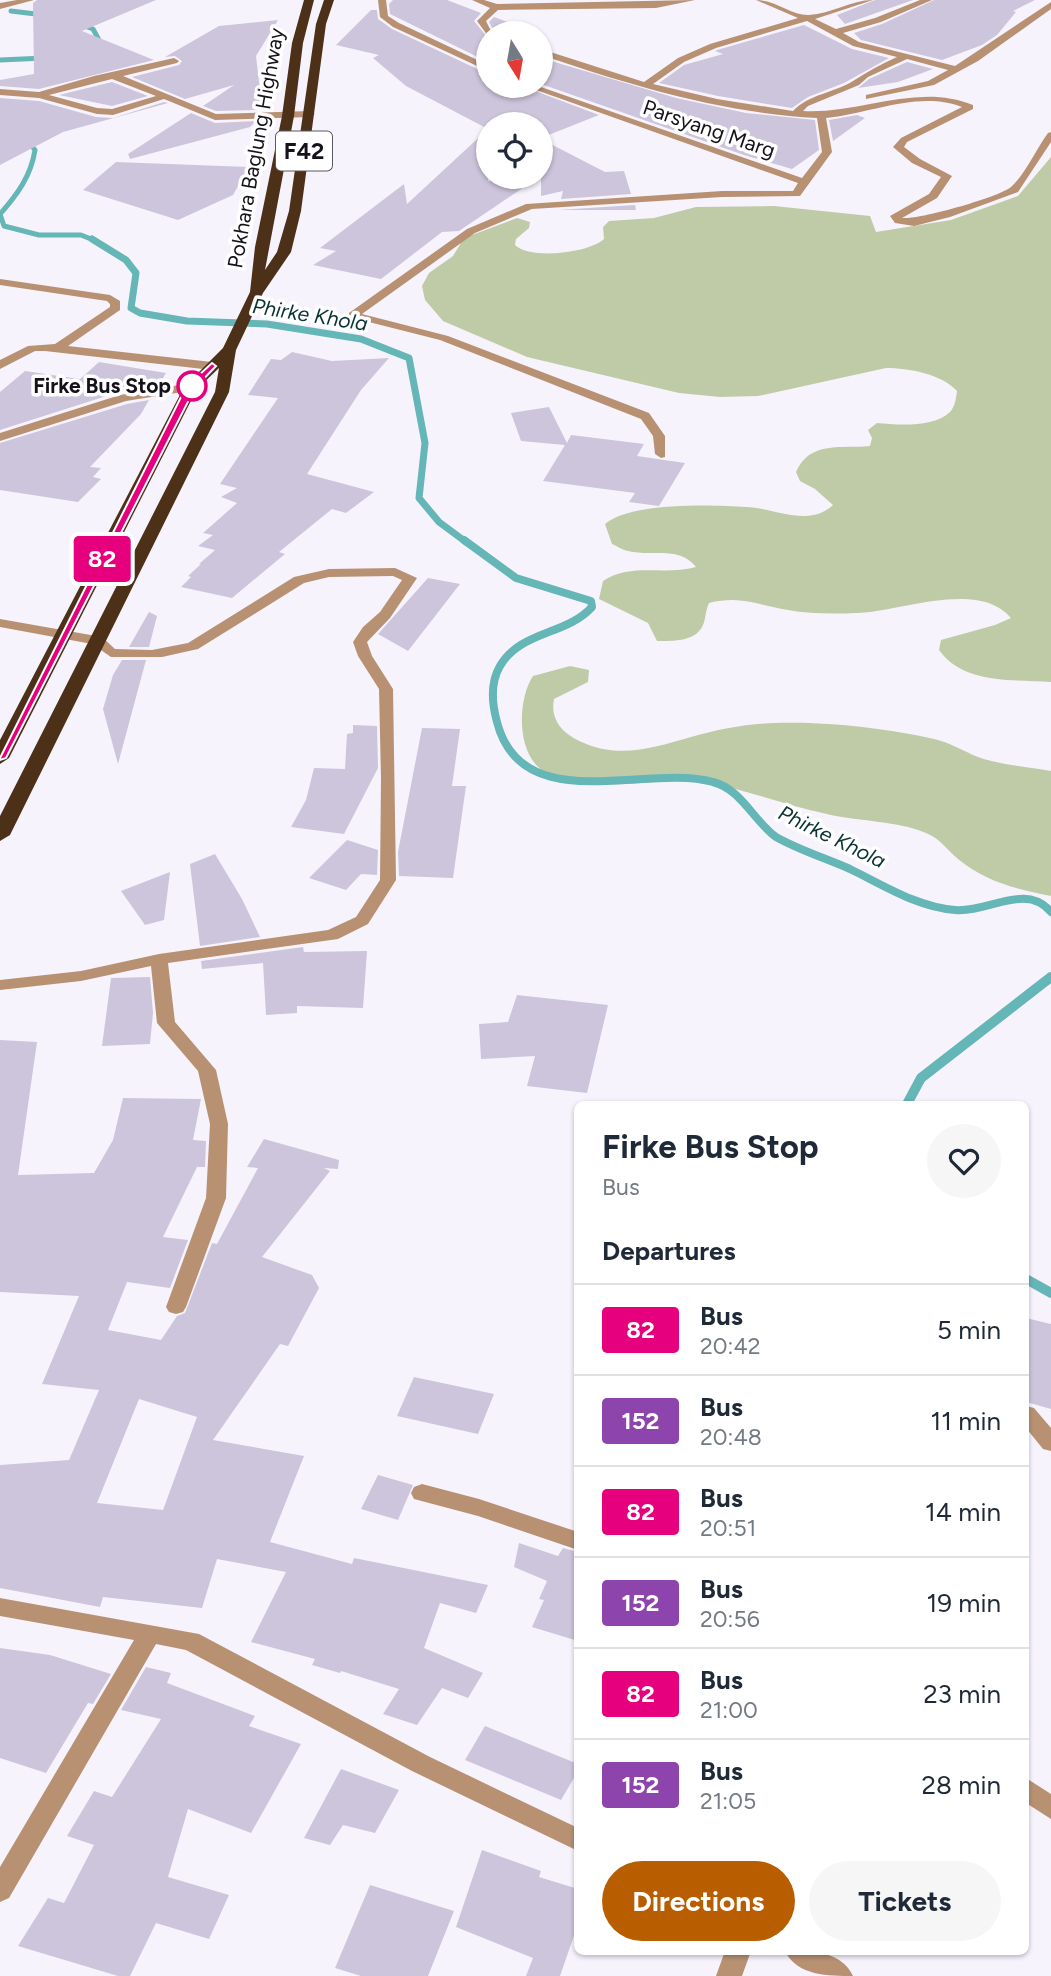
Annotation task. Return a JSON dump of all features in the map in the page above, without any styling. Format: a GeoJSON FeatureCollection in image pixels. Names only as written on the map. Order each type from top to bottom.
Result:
{"type":"FeatureCollection","features":[{"type":"Feature","properties":{"kind":"highway","name":"Pokhara Baglung Highway"},"geometry":{"type":"LineString","coordinates":[[256,293],[260,250],[288,115],[301,21],[309,0]]}},
{"type":"Feature","properties":{"kind":"highway","name":"Pokhara Baglung Highway"},"geometry":{"type":"LineString","coordinates":[[256,293],[284,252],[295,211],[321,24],[329,0]]}},
{"type":"Feature","properties":{"kind":"highway","name":"F42"},"geometry":{"type":"LineString","coordinates":[[0,835],[222,392],[229,350],[256,293]]}},
{"type":"Feature","properties":{"kind":"highway","name":"F42"},"geometry":{"type":"LineString","coordinates":[[0,758],[191,387],[229,350]]}},
{"type":"Feature","properties":{"kind":"street"},"geometry":{"type":"LineString","coordinates":[[0,6],[30,0]]}},
{"type":"Feature","properties":{"kind":"street"},"geometry":{"type":"LineString","coordinates":[[382,0],[384,17],[398,27],[476,62]]}},
{"type":"Feature","properties":{"kind":"street"},"geometry":{"type":"LineString","coordinates":[[477,0],[496,7],[656,5],[691,0]]}},
{"type":"Feature","properties":{"kind":"street"},"geometry":{"type":"LineString","coordinates":[[760,0],[805,17],[856,44],[954,69]]}},
{"type":"Feature","properties":{"kind":"street"},"geometry":{"type":"LineString","coordinates":[[645,85],[681,60],[713,46],[869,0]]}},
{"type":"Feature","properties":{"kind":"street"},"geometry":{"type":"LineString","coordinates":[[836,32],[878,20],[928,0]]}},
{"type":"Feature","properties":{"kind":"street"},"geometry":{"type":"LineString","coordinates":[[797,112],[931,83],[975,59],[1051,5]]}},
{"type":"Feature","properties":{"kind":"street"},"geometry":{"type":"LineString","coordinates":[[481,21],[496,7]]}},
{"type":"Feature","properties":{"kind":"street"},"geometry":{"type":"LineString","coordinates":[[553,56],[645,85],[744,107],[821,115],[932,100],[959,100],[970,107],[904,140],[898,146],[916,161],[947,176],[933,196],[895,216],[899,220],[914,223],[946,215],[1014,190],[1051,135]]}},
{"type":"Feature","properties":{"kind":"street"},"geometry":{"type":"LineString","coordinates":[[797,112],[805,104],[856,83],[865,75],[906,56]]}},
{"type":"Feature","properties":{"kind":"street"},"geometry":{"type":"LineString","coordinates":[[39,94],[174,61]]}},
{"type":"Feature","properties":{"kind":"street"},"geometry":{"type":"LineString","coordinates":[[113,76],[215,117],[310,114]]}},
{"type":"Feature","properties":{"kind":"street"},"geometry":{"type":"LineString","coordinates":[[0,92],[39,94],[113,113],[165,96]]}},
{"type":"Feature","properties":{"kind":"street","name":"Parsyang Marg"},"geometry":{"type":"LineString","coordinates":[[553,94],[804,182]]}},
{"type":"Feature","properties":{"kind":"street"},"geometry":{"type":"LineString","coordinates":[[661,454],[659,436],[645,416],[444,338],[353,315],[471,231],[530,206],[722,194],[796,194],[827,152],[821,115]]}},
{"type":"Feature","properties":{"kind":"street"},"geometry":{"type":"LineString","coordinates":[[0,282],[110,298],[116,303],[116,309],[57,348]]}},
{"type":"Feature","properties":{"kind":"street"},"geometry":{"type":"LineString","coordinates":[[0,365],[32,348],[57,348],[212,366]]}},
{"type":"Feature","properties":{"kind":"street"},"geometry":{"type":"LineString","coordinates":[[0,437],[124,398],[191,387]]}},
{"type":"Feature","properties":{"kind":"street"},"geometry":{"type":"LineString","coordinates":[[0,623],[97,640],[111,653],[153,655],[176,652],[193,646],[299,580],[329,573],[395,572],[410,578],[385,615],[368,630],[360,642],[365,656],[386,689],[388,722],[388,880],[362,920],[332,934],[159,959],[81,976],[0,985]]}},
{"type":"Feature","properties":{"kind":"street"},"geometry":{"type":"LineString","coordinates":[[159,959],[166,1023],[207,1070],[219,1124],[216,1198],[176,1307]]}},
{"type":"Feature","properties":{"kind":"street"},"geometry":{"type":"LineString","coordinates":[[1029,1417],[1051,1443]]}},
{"type":"Feature","properties":{"kind":"street"},"geometry":{"type":"LineString","coordinates":[[422,1493],[479,1508],[574,1540]]}},
{"type":"Feature","properties":{"kind":"street"},"geometry":{"type":"LineString","coordinates":[[0,1607],[191,1641],[421,1764],[574,1838]]}},
{"type":"Feature","properties":{"kind":"street"},"geometry":{"type":"LineString","coordinates":[[0,1889],[150,1634]]}},
{"type":"Feature","properties":{"kind":"street"},"geometry":{"type":"LineString","coordinates":[[1029,1791],[1051,1808]]}},
{"type":"Feature","properties":{"kind":"street"},"geometry":{"type":"LineString","coordinates":[[729,1976],[737,1955]]}},
{"type":"Feature","properties":{"kind":"street"},"geometry":{"type":"LineString","coordinates":[[805,1955],[840,1976]]}},
{"type":"Feature","properties":{"kind":"green space"},"geometry":{"type":"Polygon","coordinates":[[[1051,157],[1051,682],[1005,680],[975,675],[949,661],[939,650],[941,640],[1011,618],[997,607],[979,601],[938,600],[875,611],[831,614],[796,611],[740,600],[720,601],[709,603],[703,625],[695,635],[657,641],[648,623],[599,599],[603,581],[614,575],[696,567],[689,560],[673,554],[637,553],[622,549],[612,544],[605,524],[633,512],[672,506],[746,507],[802,516],[823,512],[833,505],[815,489],[800,481],[796,472],[802,462],[810,455],[828,448],[870,446],[872,438],[868,430],[877,423],[915,424],[943,417],[953,408],[957,391],[943,380],[914,371],[886,368],[758,396],[720,397],[679,393],[527,357],[443,321],[425,300],[422,286],[429,273],[453,256],[464,238],[517,218],[530,222],[529,228],[516,239],[515,245],[523,250],[546,253],[573,251],[596,244],[604,239],[603,227],[609,221],[654,218],[696,207],[774,206],[870,216],[876,232],[951,220],[1018,196],[1051,157]]]}},
{"type":"Feature","properties":{"kind":"green space"},"geometry":{"type":"Polygon","coordinates":[[[570,666],[589,670],[588,682],[554,699],[555,719],[566,733],[574,738],[603,749],[626,751],[648,748],[743,726],[813,723],[916,735],[945,742],[987,760],[1051,771],[1051,896],[1014,887],[979,874],[931,835],[902,826],[839,817],[714,784],[672,781],[585,784],[545,772],[529,754],[524,741],[524,699],[533,676],[570,666]]]}},
{"type":"Feature","properties":{"kind":"building"},"geometry":{"type":"Polygon","coordinates":[[[37,0],[156,0],[82,31],[154,60],[39,89],[0,86],[0,80],[34,74],[33,3],[37,0]]]}},
{"type":"Feature","properties":{"kind":"building"},"geometry":{"type":"Polygon","coordinates":[[[393,0],[447,0],[481,13],[474,21],[476,56],[390,14],[389,4],[393,0]]]}},
{"type":"Feature","properties":{"kind":"building"},"geometry":{"type":"Polygon","coordinates":[[[875,0],[913,0],[845,24],[837,15],[875,0]]]}},
{"type":"Feature","properties":{"kind":"building"},"geometry":{"type":"Polygon","coordinates":[[[934,0],[1035,0],[1013,11],[1016,12],[997,35],[982,45],[942,60],[861,40],[854,33],[882,24],[934,0]]]}},
{"type":"Feature","properties":{"kind":"building"},"geometry":{"type":"Polygon","coordinates":[[[371,10],[377,10],[378,19],[392,29],[476,68],[476,98],[553,98],[599,115],[553,133],[553,112],[476,112],[476,123],[406,86],[373,58],[379,55],[336,45],[371,10]]]}},
{"type":"Feature","properties":{"kind":"building"},"geometry":{"type":"Polygon","coordinates":[[[278,20],[256,56],[261,98],[258,110],[216,111],[203,106],[234,85],[185,99],[132,77],[179,65],[182,61],[175,56],[165,57],[219,26],[278,20]]]}},
{"type":"Feature","properties":{"kind":"building"},"geometry":{"type":"Polygon","coordinates":[[[804,25],[852,49],[889,58],[844,83],[808,97],[792,108],[659,83],[684,65],[723,54],[715,51],[717,50],[804,25]]]}},
{"type":"Feature","properties":{"kind":"building"},"geometry":{"type":"Polygon","coordinates":[[[553,62],[676,98],[746,113],[815,120],[819,150],[792,169],[744,155],[553,88],[553,62]]]}},
{"type":"Feature","properties":{"kind":"building"},"geometry":{"type":"Polygon","coordinates":[[[907,62],[933,69],[898,82],[858,88],[869,79],[907,62]]]}},
{"type":"Feature","properties":{"kind":"building"},"geometry":{"type":"Polygon","coordinates":[[[112,82],[148,96],[112,106],[59,95],[112,82]]]}},
{"type":"Feature","properties":{"kind":"building"},"geometry":{"type":"Polygon","coordinates":[[[0,98],[39,101],[96,117],[113,118],[168,103],[63,132],[0,165],[0,98]]]}},
{"type":"Feature","properties":{"kind":"building"},"geometry":{"type":"Polygon","coordinates":[[[191,113],[215,123],[256,121],[250,127],[130,159],[128,154],[191,113]]]}},
{"type":"Feature","properties":{"kind":"building"},"geometry":{"type":"Polygon","coordinates":[[[857,115],[865,118],[833,141],[829,120],[857,115]]]}},
{"type":"Feature","properties":{"kind":"building"},"geometry":{"type":"Polygon","coordinates":[[[476,140],[476,189],[521,189],[459,231],[442,232],[381,279],[313,265],[336,251],[320,248],[404,184],[407,204],[476,140]]]}},
{"type":"Feature","properties":{"kind":"building"},"geometry":{"type":"Polygon","coordinates":[[[553,145],[605,172],[624,171],[631,194],[561,199],[563,191],[541,196],[541,189],[553,189],[553,145]]]}},
{"type":"Feature","properties":{"kind":"building"},"geometry":{"type":"Polygon","coordinates":[[[116,162],[249,167],[233,195],[178,220],[83,190],[116,162]]]}},
{"type":"Feature","properties":{"kind":"building"},"geometry":{"type":"Polygon","coordinates":[[[635,205],[636,210],[558,210],[635,205]]]}},
{"type":"Feature","properties":{"kind":"building"},"geometry":{"type":"Polygon","coordinates":[[[292,352],[332,361],[389,358],[361,390],[307,474],[374,492],[346,513],[332,509],[279,552],[285,554],[232,598],[181,587],[199,564],[215,550],[198,546],[213,535],[203,533],[237,503],[221,497],[237,488],[220,484],[278,398],[248,395],[271,359],[281,360],[292,352]]]}},
{"type":"Feature","properties":{"kind":"building"},"geometry":{"type":"Polygon","coordinates":[[[99,362],[166,373],[158,386],[119,392],[0,430],[0,392],[25,371],[80,379],[99,362]]]}},
{"type":"Feature","properties":{"kind":"building"},"geometry":{"type":"Polygon","coordinates":[[[149,400],[141,414],[90,467],[101,468],[93,477],[101,479],[78,502],[0,490],[0,443],[127,404],[149,400]]]}},
{"type":"Feature","properties":{"kind":"building"},"geometry":{"type":"Polygon","coordinates":[[[549,407],[567,443],[571,435],[644,444],[637,456],[685,463],[659,506],[629,502],[635,493],[543,481],[565,445],[521,441],[511,413],[549,407]]]}},
{"type":"Feature","properties":{"kind":"building"},"geometry":{"type":"Polygon","coordinates":[[[428,578],[460,584],[408,651],[378,634],[428,578]]]}},
{"type":"Feature","properties":{"kind":"building"},"geometry":{"type":"Polygon","coordinates":[[[149,612],[157,616],[149,647],[129,647],[149,612]]]}},
{"type":"Feature","properties":{"kind":"building"},"geometry":{"type":"Polygon","coordinates":[[[122,660],[146,660],[118,764],[103,709],[113,675],[122,660]]]}},
{"type":"Feature","properties":{"kind":"building"},"geometry":{"type":"Polygon","coordinates":[[[353,725],[377,726],[378,768],[344,834],[291,827],[306,800],[314,768],[345,769],[347,734],[353,733],[353,725]]]}},
{"type":"Feature","properties":{"kind":"building"},"geometry":{"type":"Polygon","coordinates":[[[422,728],[460,729],[452,786],[466,786],[453,878],[399,876],[398,852],[422,728]]]}},
{"type":"Feature","properties":{"kind":"building"},"geometry":{"type":"Polygon","coordinates":[[[347,840],[378,850],[377,875],[361,874],[346,890],[309,878],[347,840]]]}},
{"type":"Feature","properties":{"kind":"building"},"geometry":{"type":"Polygon","coordinates":[[[215,854],[242,899],[260,937],[200,946],[190,864],[215,854]]]}},
{"type":"Feature","properties":{"kind":"building"},"geometry":{"type":"Polygon","coordinates":[[[170,872],[164,920],[145,925],[121,891],[170,872]]]}},
{"type":"Feature","properties":{"kind":"building"},"geometry":{"type":"Polygon","coordinates":[[[303,947],[304,952],[367,951],[363,1008],[297,1006],[297,1013],[266,1015],[263,963],[202,969],[201,961],[303,947]]]}},
{"type":"Feature","properties":{"kind":"building"},"geometry":{"type":"Polygon","coordinates":[[[150,977],[153,1013],[150,1044],[102,1046],[111,978],[150,977]]]}},
{"type":"Feature","properties":{"kind":"building"},"geometry":{"type":"Polygon","coordinates":[[[517,995],[608,1005],[587,1093],[527,1086],[535,1056],[481,1059],[479,1024],[508,1022],[517,995]]]}},
{"type":"Feature","properties":{"kind":"building"},"geometry":{"type":"Polygon","coordinates":[[[0,1040],[37,1042],[18,1175],[94,1173],[113,1140],[123,1098],[201,1099],[193,1140],[206,1141],[205,1167],[197,1167],[163,1237],[188,1240],[170,1288],[127,1282],[108,1330],[161,1340],[177,1316],[185,1313],[212,1243],[217,1244],[258,1168],[247,1167],[264,1139],[339,1160],[338,1169],[324,1168],[330,1171],[262,1257],[312,1275],[319,1288],[288,1346],[280,1344],[213,1440],[304,1456],[270,1542],[352,1564],[354,1558],[488,1585],[476,1613],[440,1603],[424,1648],[483,1673],[468,1698],[442,1688],[417,1725],[383,1714],[399,1689],[312,1665],[315,1659],[251,1642],[286,1572],[217,1559],[202,1608],[103,1597],[100,1607],[0,1588],[0,1465],[69,1460],[99,1390],[42,1384],[79,1296],[0,1292],[0,1040]],[[139,1399],[97,1503],[163,1510],[197,1417],[139,1399]]]}},
{"type":"Feature","properties":{"kind":"building"},"geometry":{"type":"Polygon","coordinates":[[[1029,1319],[1051,1324],[1051,1409],[1029,1403],[1029,1319]]]}},
{"type":"Feature","properties":{"kind":"building"},"geometry":{"type":"Polygon","coordinates":[[[414,1377],[494,1394],[478,1434],[397,1416],[414,1377]]]}},
{"type":"Feature","properties":{"kind":"building"},"geometry":{"type":"Polygon","coordinates":[[[378,1475],[413,1485],[398,1520],[361,1509],[378,1475]]]}},
{"type":"Feature","properties":{"kind":"building"},"geometry":{"type":"Polygon","coordinates":[[[519,1543],[558,1556],[563,1548],[574,1551],[574,1640],[532,1627],[544,1600],[539,1599],[547,1581],[514,1567],[519,1543]]]}},
{"type":"Feature","properties":{"kind":"building"},"geometry":{"type":"Polygon","coordinates":[[[0,1648],[50,1655],[111,1674],[93,1704],[88,1703],[46,1773],[0,1758],[0,1648]]]}},
{"type":"Feature","properties":{"kind":"building"},"geometry":{"type":"Polygon","coordinates":[[[146,1667],[171,1673],[167,1683],[255,1716],[249,1726],[301,1744],[251,1833],[188,1809],[168,1877],[229,1895],[209,1939],[156,1923],[130,1976],[118,1976],[18,1946],[48,1898],[64,1903],[94,1845],[67,1836],[94,1791],[112,1797],[161,1719],[121,1710],[146,1667]]]}},
{"type":"Feature","properties":{"kind":"building"},"geometry":{"type":"Polygon","coordinates":[[[485,1726],[574,1762],[574,1778],[561,1800],[465,1760],[485,1726]]]}},
{"type":"Feature","properties":{"kind":"building"},"geometry":{"type":"Polygon","coordinates":[[[341,1769],[399,1790],[375,1833],[343,1825],[330,1845],[304,1838],[341,1769]]]}},
{"type":"Feature","properties":{"kind":"building"},"geometry":{"type":"Polygon","coordinates":[[[482,1850],[541,1871],[539,1877],[574,1888],[574,1936],[560,1976],[526,1976],[533,1958],[456,1927],[482,1850]]]}},
{"type":"Feature","properties":{"kind":"building"},"geometry":{"type":"Polygon","coordinates":[[[370,1885],[454,1911],[428,1976],[361,1976],[335,1968],[370,1885]]]}},
{"type":"Feature","properties":{"kind":"waterway","name":"Phirke Khola"},"geometry":{"type":"LineString","coordinates":[[11,11],[44,15]]}},
{"type":"Feature","properties":{"kind":"waterway","name":"Phirke Khola"},"geometry":{"type":"LineString","coordinates":[[79,24],[93,29],[100,42],[93,44]]}},
{"type":"Feature","properties":{"kind":"waterway","name":"Phirke Khola"},"geometry":{"type":"LineString","coordinates":[[0,60],[45,58]]}},
{"type":"Feature","properties":{"kind":"waterway","name":"Phirke Khola"},"geometry":{"type":"LineString","coordinates":[[26,139],[35,150],[33,159],[22,185],[0,214],[4,226],[39,235],[81,235],[94,240]]}},
{"type":"Feature","properties":{"kind":"waterway","name":"Phirke Khola"},"geometry":{"type":"LineString","coordinates":[[94,240],[126,260],[136,273],[131,308],[140,313],[187,321],[267,324],[361,339],[409,358],[425,443],[419,498],[439,522],[466,542]]}},
{"type":"Feature","properties":{"kind":"waterway","name":"Phirke Khola"},"geometry":{"type":"LineString","coordinates":[[464,540],[516,578],[591,601],[592,607],[582,616],[519,646],[497,673],[493,694],[497,722],[511,752],[532,770],[559,779],[590,781],[686,778],[713,782],[731,791],[776,837],[914,900],[941,908],[968,910],[1006,901],[1030,899],[1041,903],[1051,912]]}},
{"type":"Feature","properties":{"kind":"waterway","name":"Phirke Khola"},"geometry":{"type":"LineString","coordinates":[[909,1101],[921,1078],[1051,977]]}},
{"type":"Feature","properties":{"kind":"waterway","name":"Phirke Khola"},"geometry":{"type":"LineString","coordinates":[[1029,1281],[1051,1293]]}},
{"type":"Feature","properties":{"kind":"bus line","name":"82"},"geometry":{"type":"LineString","coordinates":[[0,758],[191,387],[212,366]]}},
{"type":"Feature","properties":{"kind":"place","name":"Firke Bus Stop"},"geometry":{"type":"Point","coordinates":[192,386]}}]}
